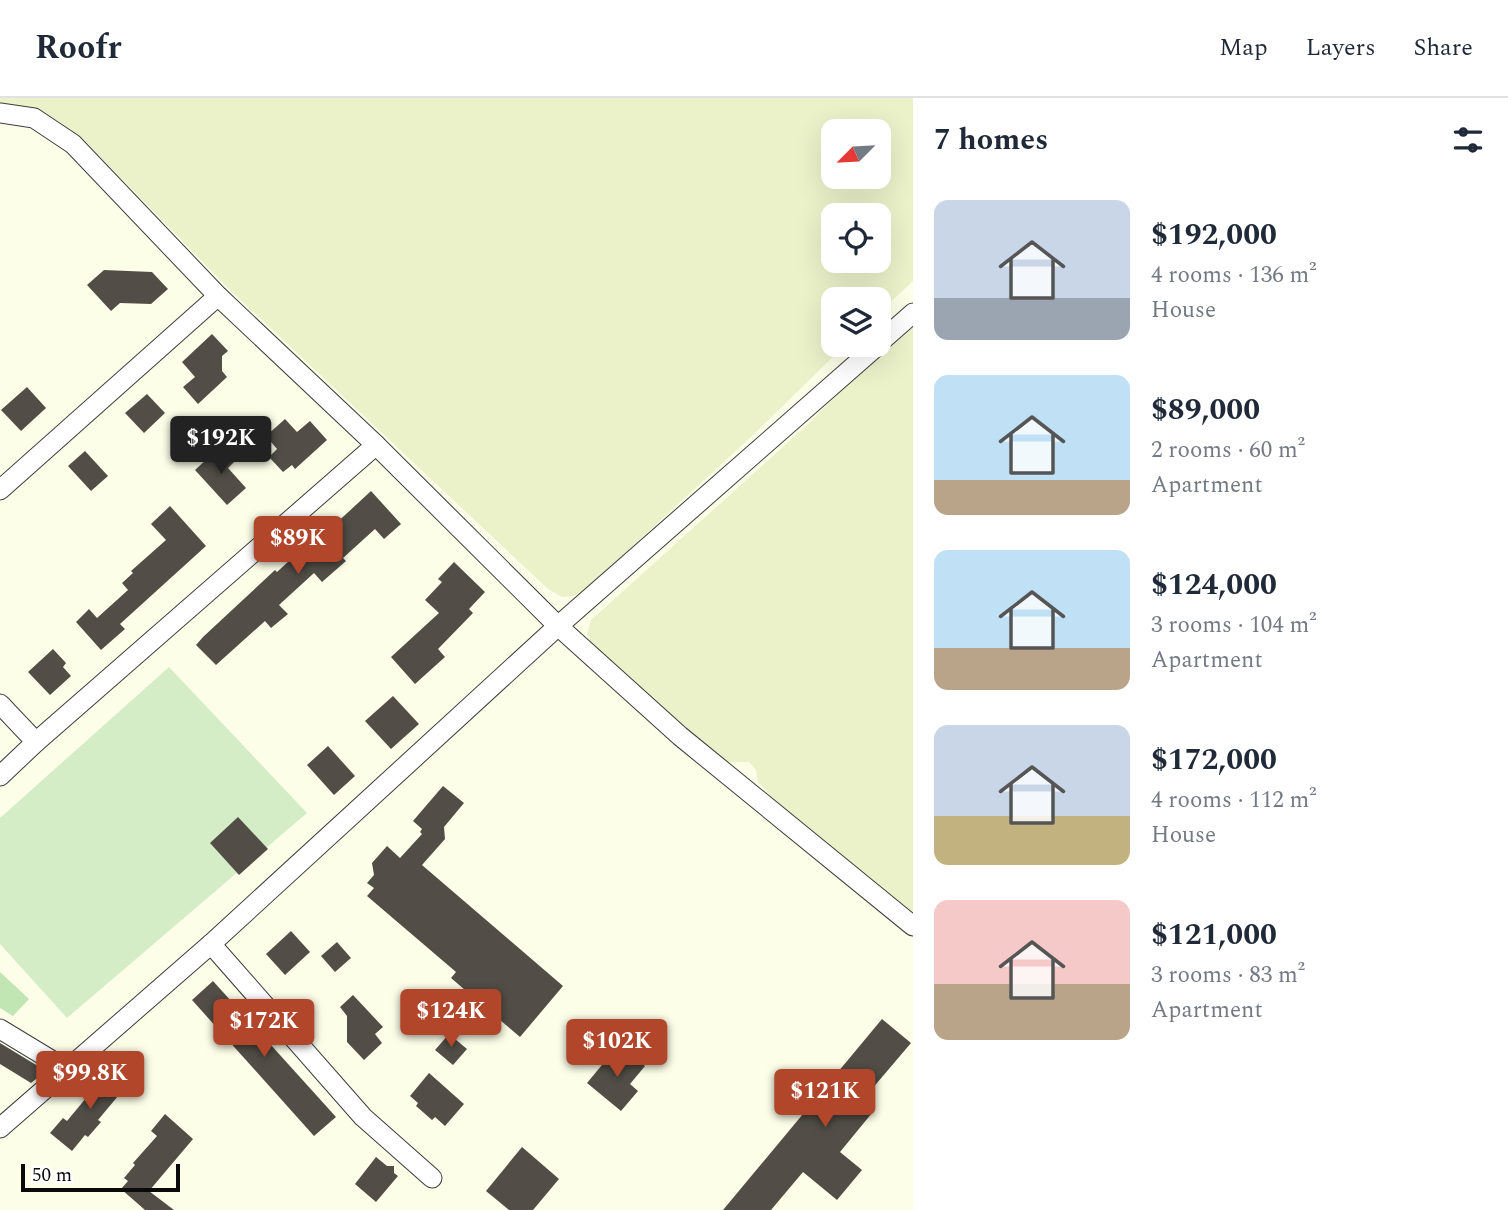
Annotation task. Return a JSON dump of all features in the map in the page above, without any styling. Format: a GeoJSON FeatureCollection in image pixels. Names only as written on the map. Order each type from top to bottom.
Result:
{"type":"FeatureCollection","features":[{"type":"Feature","properties":{"kind":"street"},"geometry":{"type":"LineString","coordinates":[[0,113],[34,118],[73,144],[218,296],[376,445],[558,626],[680,736],[913,926]]}},
{"type":"Feature","properties":{"kind":"street"},"geometry":{"type":"LineString","coordinates":[[0,490],[218,296]]}},
{"type":"Feature","properties":{"kind":"street"},"geometry":{"type":"LineString","coordinates":[[891,332],[913,313]]}},
{"type":"Feature","properties":{"kind":"street"},"geometry":{"type":"LineString","coordinates":[[0,1128],[211,944],[558,626],[863,357]]}},
{"type":"Feature","properties":{"kind":"street"},"geometry":{"type":"LineString","coordinates":[[0,776],[36,741],[376,445]]}},
{"type":"Feature","properties":{"kind":"street"},"geometry":{"type":"LineString","coordinates":[[0,705],[36,741]]}},
{"type":"Feature","properties":{"kind":"street"},"geometry":{"type":"LineString","coordinates":[[211,944],[363,1117],[432,1178]]}},
{"type":"Feature","properties":{"kind":"street"},"geometry":{"type":"LineString","coordinates":[[0,1029],[66,1069]]}},
{"type":"Feature","properties":{"kind":"green space"},"geometry":{"type":"Polygon","coordinates":[[[0,98],[913,98],[913,281],[891,302],[891,287],[821,287],[821,357],[833,357],[753,435],[583,592],[562,597],[548,589],[230,290],[83,139],[57,120],[0,104],[0,98]]]}},
{"type":"Feature","properties":{"kind":"green space"},"geometry":{"type":"Polygon","coordinates":[[[913,319],[913,914],[782,808],[758,782],[756,770],[749,762],[726,762],[615,675],[595,650],[587,634],[591,620],[805,427],[875,357],[891,357],[891,341],[913,319]]]}},
{"type":"Feature","properties":{"kind":"green space"},"geometry":{"type":"Polygon","coordinates":[[[169,667],[307,813],[67,1018],[0,944],[0,818],[169,667]]]}},
{"type":"Feature","properties":{"kind":"green space"},"geometry":{"type":"Polygon","coordinates":[[[0,972],[29,999],[13,1016],[0,1008],[0,972]]]}},
{"type":"Feature","properties":{"kind":"building"},"geometry":{"type":"Polygon","coordinates":[[[104,270],[152,272],[168,289],[151,304],[120,303],[111,311],[87,285],[104,270]]]}},
{"type":"Feature","properties":{"kind":"building"},"geometry":{"type":"Polygon","coordinates":[[[212,334],[228,351],[222,356],[222,371],[227,377],[198,404],[183,387],[195,377],[182,362],[212,334]]]}},
{"type":"Feature","properties":{"kind":"building"},"geometry":{"type":"Polygon","coordinates":[[[27,387],[46,408],[21,431],[1,410],[27,387]]]}},
{"type":"Feature","properties":{"kind":"building"},"geometry":{"type":"Polygon","coordinates":[[[147,394],[165,413],[144,433],[125,413],[147,394]]]}},
{"type":"Feature","properties":{"kind":"building"},"geometry":{"type":"Polygon","coordinates":[[[285,419],[297,432],[310,421],[327,440],[295,469],[292,465],[283,472],[269,457],[277,449],[266,436],[285,419]]]}},
{"type":"Feature","properties":{"kind":"building"},"geometry":{"type":"Polygon","coordinates":[[[221,446],[235,461],[228,468],[246,488],[227,505],[195,470],[221,446]]]}},
{"type":"Feature","properties":{"kind":"building"},"geometry":{"type":"Polygon","coordinates":[[[85,451],[108,476],[91,491],[68,466],[85,451]]]}},
{"type":"Feature","properties":{"kind":"building"},"geometry":{"type":"Polygon","coordinates":[[[371,491],[401,524],[384,539],[375,529],[343,558],[346,561],[322,582],[314,573],[279,605],[288,614],[271,628],[265,621],[216,665],[196,645],[275,570],[277,572],[328,525],[331,528],[371,491]]]}},
{"type":"Feature","properties":{"kind":"building"},"geometry":{"type":"Polygon","coordinates":[[[170,506],[206,546],[120,624],[125,629],[101,650],[76,622],[89,609],[97,618],[128,590],[122,583],[133,573],[131,571],[166,540],[151,524],[170,506]]]}},
{"type":"Feature","properties":{"kind":"building"},"geometry":{"type":"Polygon","coordinates":[[[454,562],[485,592],[469,609],[473,613],[438,649],[445,657],[415,684],[391,657],[439,613],[425,600],[442,582],[438,579],[454,562]]]}},
{"type":"Feature","properties":{"kind":"building"},"geometry":{"type":"Polygon","coordinates":[[[53,649],[66,663],[63,667],[71,676],[50,695],[28,672],[53,649]]]}},
{"type":"Feature","properties":{"kind":"building"},"geometry":{"type":"Polygon","coordinates":[[[393,696],[419,724],[391,749],[365,721],[393,696]]]}},
{"type":"Feature","properties":{"kind":"building"},"geometry":{"type":"Polygon","coordinates":[[[328,746],[355,776],[334,795],[307,765],[328,746]]]}},
{"type":"Feature","properties":{"kind":"building"},"geometry":{"type":"Polygon","coordinates":[[[443,786],[464,803],[444,827],[445,839],[422,865],[563,986],[520,1037],[451,978],[456,972],[367,896],[374,888],[367,883],[374,875],[372,863],[387,846],[400,858],[422,834],[422,829],[413,821],[443,786]]]}},
{"type":"Feature","properties":{"kind":"building"},"geometry":{"type":"Polygon","coordinates":[[[238,817],[268,849],[239,875],[210,843],[238,817]]]}},
{"type":"Feature","properties":{"kind":"building"},"geometry":{"type":"Polygon","coordinates":[[[291,931],[310,952],[285,975],[266,954],[291,931]]]}},
{"type":"Feature","properties":{"kind":"building"},"geometry":{"type":"Polygon","coordinates":[[[337,942],[351,958],[335,972],[321,956],[337,942]]]}},
{"type":"Feature","properties":{"kind":"building"},"geometry":{"type":"Polygon","coordinates":[[[213,981],[336,1117],[314,1136],[192,1000],[213,981]]]}},
{"type":"Feature","properties":{"kind":"building"},"geometry":{"type":"Polygon","coordinates":[[[353,995],[383,1027],[375,1034],[382,1043],[364,1060],[347,1042],[347,1016],[340,1007],[353,995]]]}},
{"type":"Feature","properties":{"kind":"building"},"geometry":{"type":"Polygon","coordinates":[[[882,1019],[911,1043],[860,1103],[872,1113],[840,1152],[862,1170],[837,1200],[803,1172],[771,1210],[723,1210],[882,1019]]]}},
{"type":"Feature","properties":{"kind":"building"},"geometry":{"type":"Polygon","coordinates":[[[449,1034],[467,1049],[453,1065],[435,1050],[449,1034]]]}},
{"type":"Feature","properties":{"kind":"building"},"geometry":{"type":"Polygon","coordinates":[[[0,1043],[46,1071],[31,1083],[0,1064],[0,1043]]]}},
{"type":"Feature","properties":{"kind":"building"},"geometry":{"type":"Polygon","coordinates":[[[616,1048],[645,1066],[630,1084],[638,1091],[621,1111],[587,1083],[616,1048]]]}},
{"type":"Feature","properties":{"kind":"building"},"geometry":{"type":"Polygon","coordinates":[[[110,1069],[128,1084],[98,1120],[101,1122],[88,1137],[85,1135],[72,1151],[50,1133],[63,1118],[67,1121],[110,1069]]]}},
{"type":"Feature","properties":{"kind":"building"},"geometry":{"type":"Polygon","coordinates":[[[429,1073],[464,1104],[445,1126],[435,1117],[432,1120],[416,1106],[418,1103],[410,1096],[429,1073]]]}},
{"type":"Feature","properties":{"kind":"building"},"geometry":{"type":"Polygon","coordinates":[[[165,1114],[193,1139],[149,1191],[174,1210],[145,1210],[121,1189],[128,1181],[124,1178],[135,1165],[133,1163],[157,1136],[151,1131],[165,1114]]]}},
{"type":"Feature","properties":{"kind":"building"},"geometry":{"type":"Polygon","coordinates":[[[522,1147],[559,1179],[533,1210],[509,1210],[486,1191],[522,1147]]]}},
{"type":"Feature","properties":{"kind":"building"},"geometry":{"type":"Polygon","coordinates":[[[376,1157],[387,1166],[394,1166],[394,1173],[398,1176],[376,1202],[355,1184],[376,1157]]]}}]}
